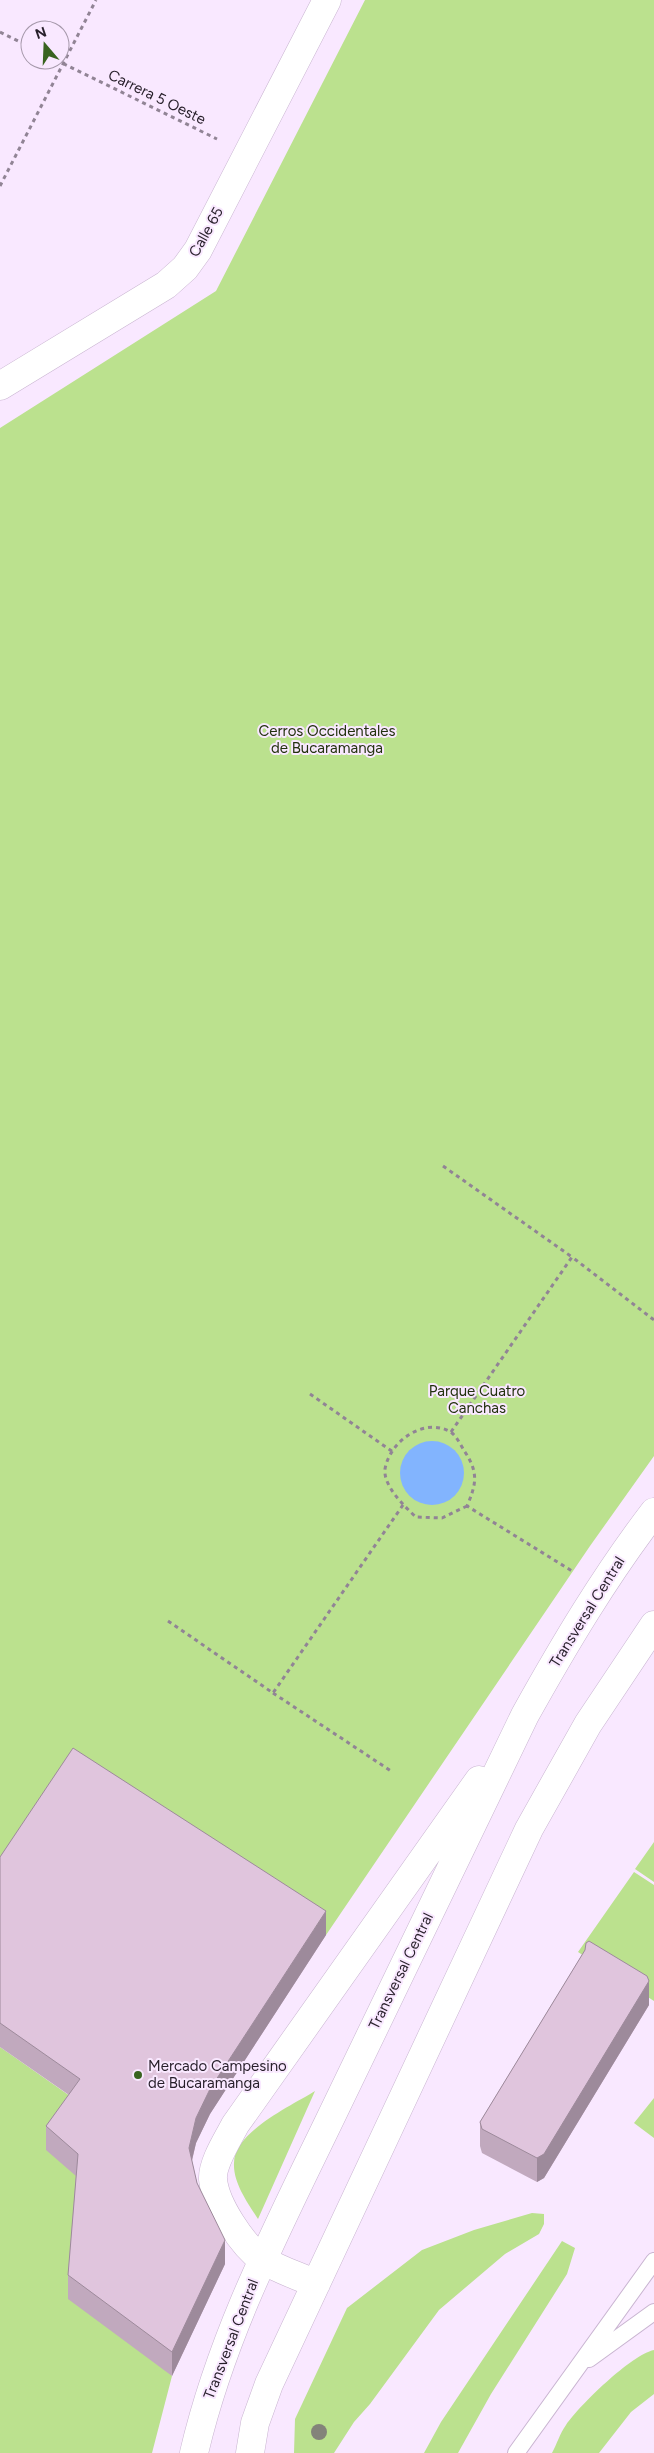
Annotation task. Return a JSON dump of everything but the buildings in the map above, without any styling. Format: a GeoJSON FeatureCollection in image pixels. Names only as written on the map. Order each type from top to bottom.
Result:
{"type":"FeatureCollection","features":[{"type":"Feature","properties":{"kind":"main road","name":"Calle 65"},"geometry":{"type":"LineString","coordinates":[[0,386],[166,285],[186,268],[198,250],[327,0]]}},
{"type":"Feature","properties":{"kind":"main road","name":"Transversal Central"},"geometry":{"type":"LineString","coordinates":[[194,2453],[204,2411],[218,2369],[263,2259],[525,1715],[600,1588],[654,1512]]}},
{"type":"Feature","properties":{"kind":"main road"},"geometry":{"type":"LineString","coordinates":[[250,2453],[254,2423],[270,2384],[529,1828],[588,1724],[654,1625]]}},
{"type":"Feature","properties":{"kind":"main road"},"geometry":{"type":"LineString","coordinates":[[316,2284],[263,2259],[242,2239],[222,2208],[213,2178],[220,2153],[235,2125],[525,1715]]}},
{"type":"Feature","properties":{"kind":"lane"},"geometry":{"type":"LineString","coordinates":[[516,2453],[654,2261]]}},
{"type":"Feature","properties":{"kind":"lane"},"geometry":{"type":"LineString","coordinates":[[578,2367],[654,2312]]}},
{"type":"Feature","properties":{"kind":"path"},"geometry":{"type":"LineString","coordinates":[[70,50],[96,0]]}},
{"type":"Feature","properties":{"kind":"path"},"geometry":{"type":"LineString","coordinates":[[0,32],[20,42]]}},
{"type":"Feature","properties":{"kind":"path","name":"Carrera 5 Oeste"},"geometry":{"type":"LineString","coordinates":[[70,67],[247,154]]}},
{"type":"Feature","properties":{"kind":"path"},"geometry":{"type":"LineString","coordinates":[[0,186],[60,70]]}},
{"type":"Feature","properties":{"kind":"path"},"geometry":{"type":"LineString","coordinates":[[443,1166],[572,1257],[654,1320]]}},
{"type":"Feature","properties":{"kind":"path"},"geometry":{"type":"LineString","coordinates":[[451,1432],[572,1257]]}},
{"type":"Feature","properties":{"kind":"path"},"geometry":{"type":"LineString","coordinates":[[310,1394],[393,1452]]}},
{"type":"Feature","properties":{"kind":"path"},"geometry":{"type":"LineString","coordinates":[[438,1427],[451,1432],[472,1462],[476,1485],[467,1506],[442,1518],[416,1517],[403,1505],[389,1484],[385,1470],[393,1452],[402,1440],[418,1429],[438,1427]]}},
{"type":"Feature","properties":{"kind":"path"},"geometry":{"type":"LineString","coordinates":[[273,1693],[403,1505]]}},
{"type":"Feature","properties":{"kind":"path"},"geometry":{"type":"LineString","coordinates":[[467,1506],[600,1588]]}},
{"type":"Feature","properties":{"kind":"path"},"geometry":{"type":"LineString","coordinates":[[168,1621],[391,1771]]}},
{"type":"Feature","properties":{"kind":"green space","name":"Cerros Occidentales de Bucaramanga"},"geometry":{"type":"Polygon","coordinates":[[[365,0],[654,0],[654,1456],[590,1546],[326,1935],[73,1773],[0,1881],[0,428],[216,291],[365,0]]]}},
{"type":"Feature","properties":{"kind":"green space"},"geometry":{"type":"Polygon","coordinates":[[[654,1842],[654,1882],[635,1869],[654,1842]]]}},
{"type":"Feature","properties":{"kind":"green space"},"geometry":{"type":"Polygon","coordinates":[[[634,1872],[654,1885],[654,2001],[578,1952],[634,1872]]]}},
{"type":"Feature","properties":{"kind":"green space"},"geometry":{"type":"Polygon","coordinates":[[[0,2047],[80,2103],[78,2178],[172,2376],[152,2453],[0,2453],[0,2047]]]}},
{"type":"Feature","properties":{"kind":"green space"},"geometry":{"type":"Polygon","coordinates":[[[315,2091],[258,2219],[242,2193],[236,2178],[234,2163],[236,2152],[253,2131],[279,2112],[315,2091]]]}},
{"type":"Feature","properties":{"kind":"green space"},"geometry":{"type":"Polygon","coordinates":[[[654,2098],[654,2138],[634,2123],[654,2098]]]}},
{"type":"Feature","properties":{"kind":"green space"},"geometry":{"type":"Polygon","coordinates":[[[532,2213],[544,2214],[544,2224],[539,2234],[505,2254],[439,2310],[370,2404],[354,2422],[334,2453],[294,2453],[295,2419],[347,2308],[422,2250],[474,2230],[532,2213]]]}},
{"type":"Feature","properties":{"kind":"green space"},"geometry":{"type":"Polygon","coordinates":[[[562,2241],[575,2248],[567,2274],[491,2394],[458,2453],[424,2453],[441,2422],[562,2241]]]}},
{"type":"Feature","properties":{"kind":"green space"},"geometry":{"type":"Polygon","coordinates":[[[654,2350],[654,2394],[631,2412],[599,2453],[552,2453],[562,2431],[582,2406],[620,2371],[644,2354],[654,2350]]]}},
{"type":"Feature","properties":{"kind":"water"},"geometry":{"type":"Polygon","coordinates":[[[432,1441],[444,1444],[455,1450],[461,1461],[464,1473],[461,1485],[455,1496],[444,1502],[432,1505],[420,1502],[409,1496],[403,1485],[400,1473],[403,1461],[409,1450],[420,1444],[432,1441]]]}},
{"type":"Feature","properties":{"kind":"place","name":"Mercado Campesino de Bucaramanga"},"geometry":{"type":"Point","coordinates":[138,2075]}},
{"type":"Feature","properties":{"kind":"park label","name":"Parque Cuatro Canchas"},"geometry":{"type":"Point","coordinates":[477,1400]}}]}
